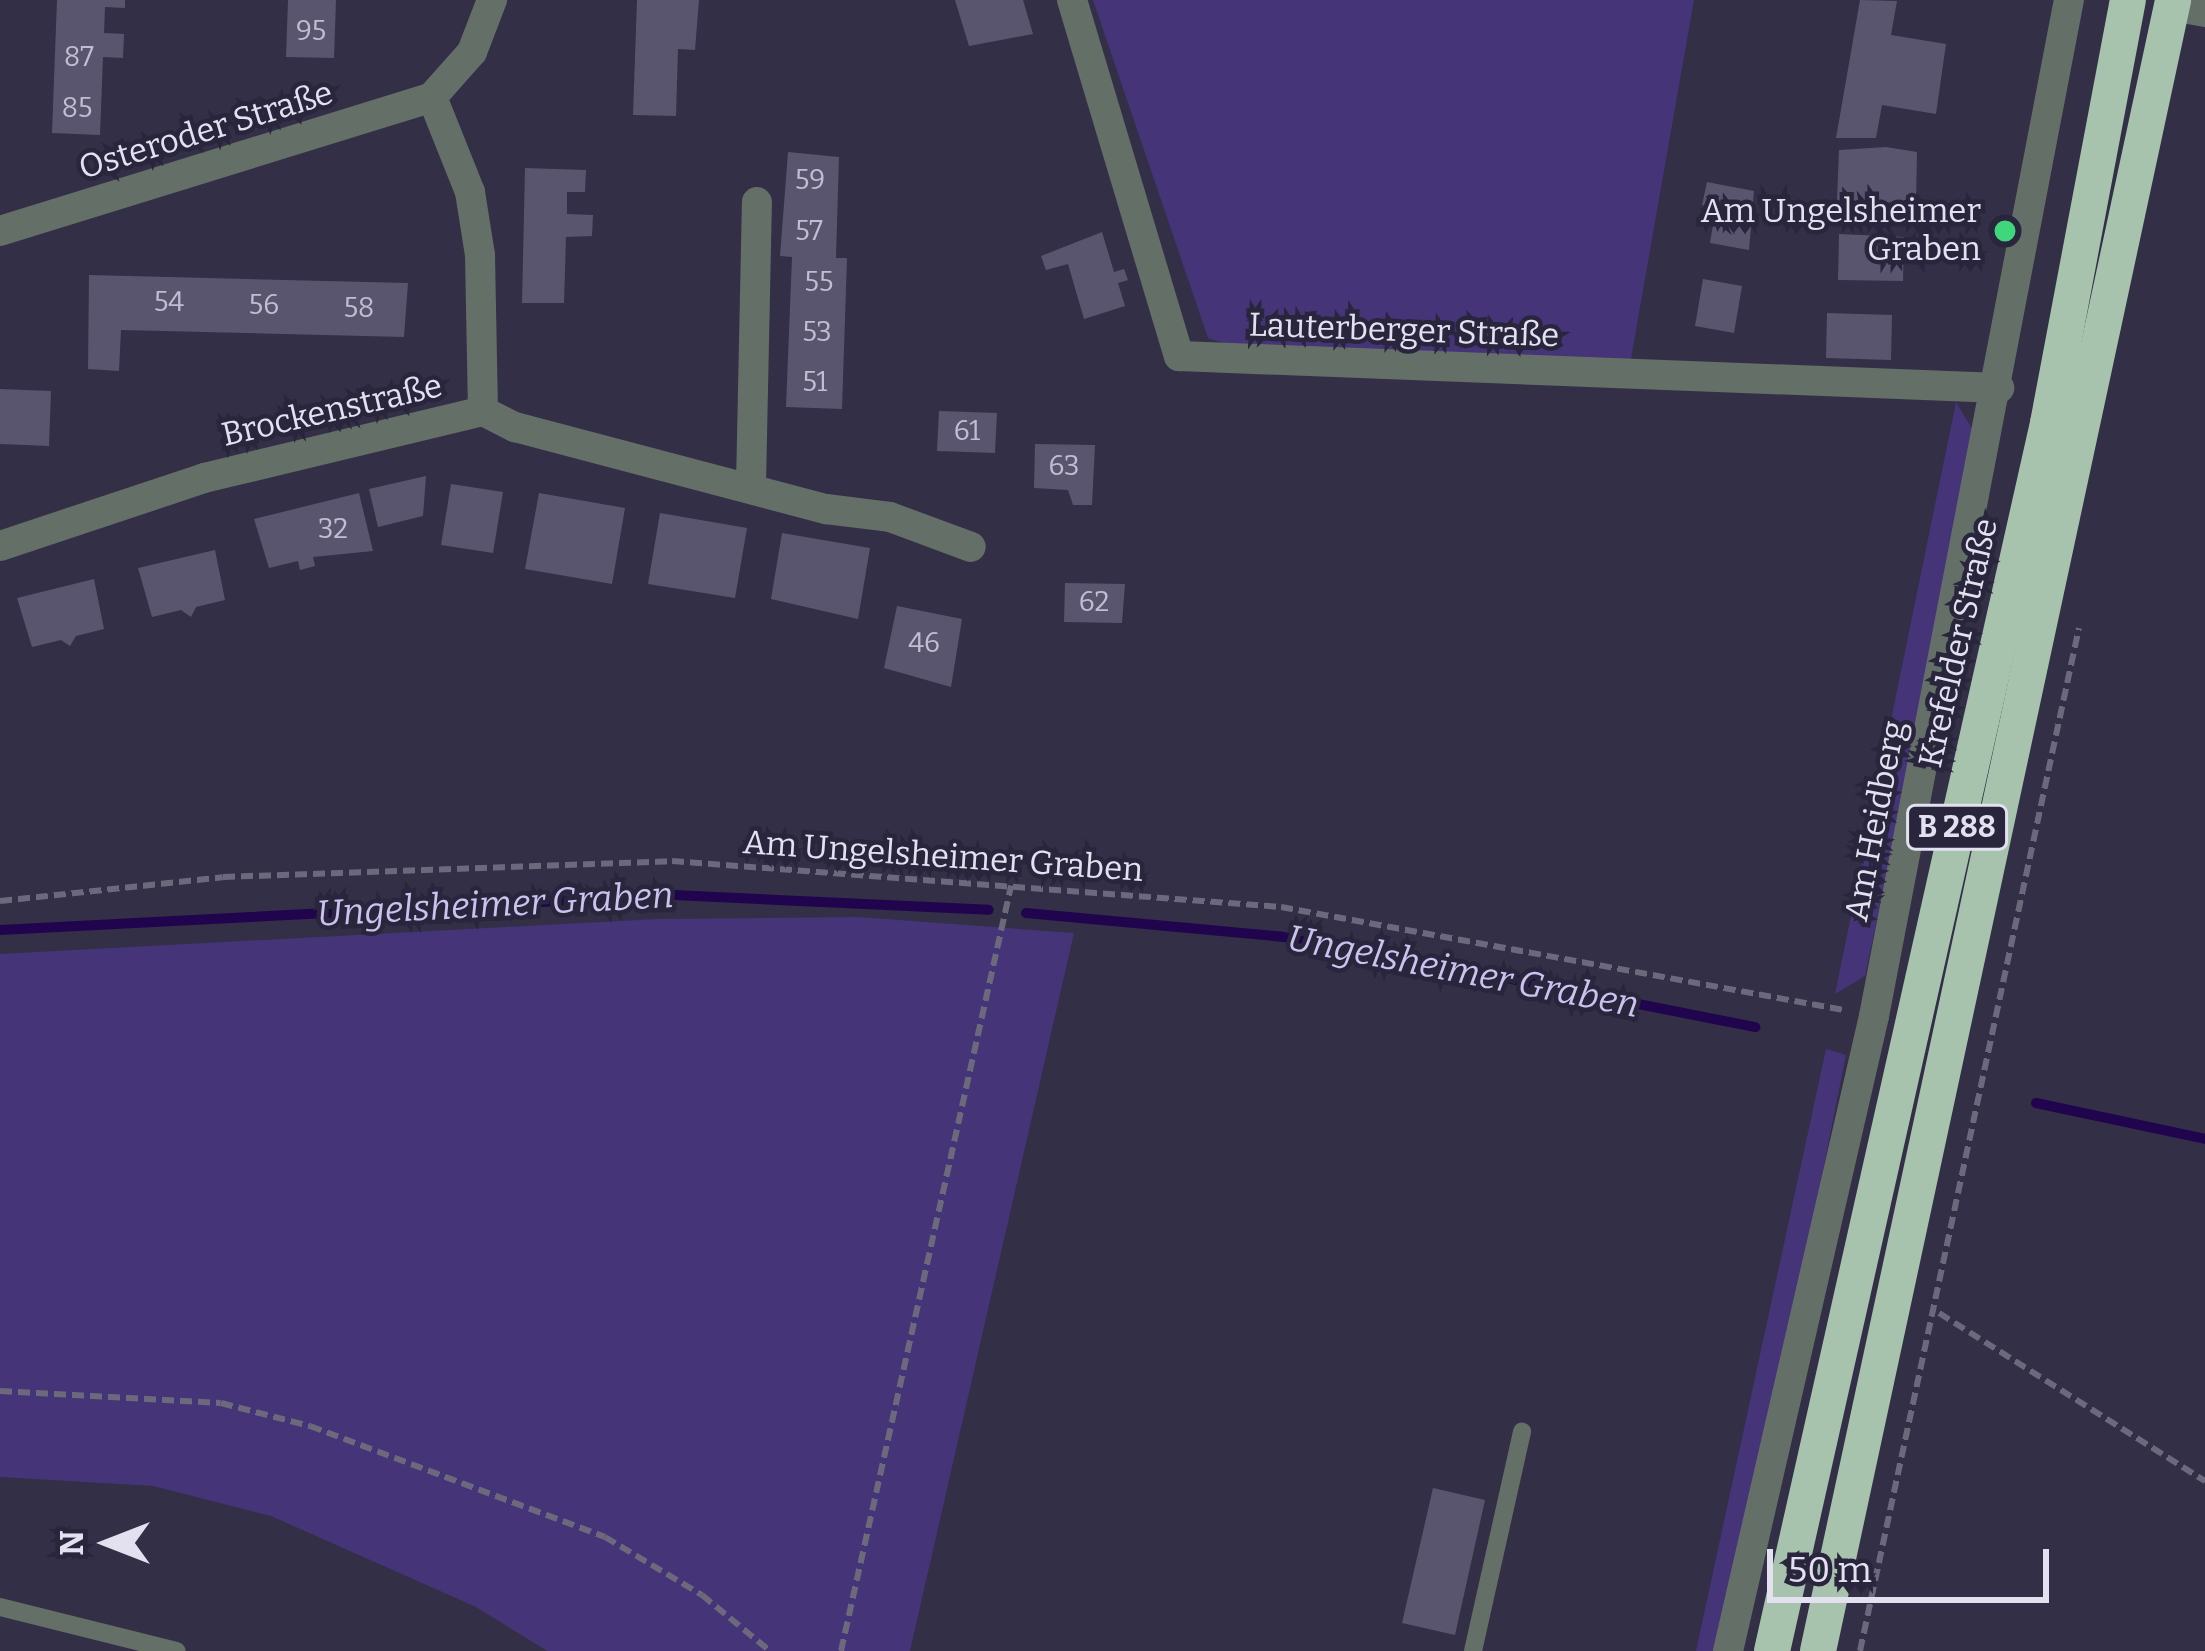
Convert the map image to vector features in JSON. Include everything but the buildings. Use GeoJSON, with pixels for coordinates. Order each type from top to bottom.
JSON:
{"type":"FeatureCollection","features":[{"type":"Feature","properties":{"kind":"highway","name":"Krefelder Straße"},"geometry":{"type":"LineString","coordinates":[[1772,1651],[2048,423],[2128,0]]}},
{"type":"Feature","properties":{"kind":"highway","name":"B 288"},"geometry":{"type":"LineString","coordinates":[[1819,1651],[2183,6]]}},
{"type":"Feature","properties":{"kind":"street"},"geometry":{"type":"LineString","coordinates":[[483,411],[473,213],[432,97],[472,52],[492,0]]}},
{"type":"Feature","properties":{"kind":"street","name":"Lauterberger Straße"},"geometry":{"type":"LineString","coordinates":[[1072,0],[1179,356],[1999,388]]}},
{"type":"Feature","properties":{"kind":"street","name":"Am Heidberg"},"geometry":{"type":"LineString","coordinates":[[1728,1651],[1874,1016],[1999,388],[2069,0]]}},
{"type":"Feature","properties":{"kind":"street","name":"Osteroder Straße"},"geometry":{"type":"LineString","coordinates":[[0,231],[432,97]]}},
{"type":"Feature","properties":{"kind":"street"},"geometry":{"type":"LineString","coordinates":[[751,484],[757,202]]}},
{"type":"Feature","properties":{"kind":"street","name":"Brockenstraße"},"geometry":{"type":"LineString","coordinates":[[0,545],[204,478],[483,411],[515,427],[751,484],[826,509],[890,517],[970,547]]}},
{"type":"Feature","properties":{"kind":"lane"},"geometry":{"type":"LineString","coordinates":[[1473,1651],[1522,1431]]}},
{"type":"Feature","properties":{"kind":"lane"},"geometry":{"type":"LineString","coordinates":[[0,1607],[177,1651]]}},
{"type":"Feature","properties":{"kind":"path"},"geometry":{"type":"LineString","coordinates":[[1860,1651],[1938,1312],[2081,621]]}},
{"type":"Feature","properties":{"kind":"path","name":"Am Ungelsheimer Graben"},"geometry":{"type":"LineString","coordinates":[[0,901],[223,877],[672,861],[1281,907],[1874,1016]]}},
{"type":"Feature","properties":{"kind":"path"},"geometry":{"type":"LineString","coordinates":[[841,1651],[1011,886]]}},
{"type":"Feature","properties":{"kind":"path"},"geometry":{"type":"LineString","coordinates":[[1938,1312],[2205,1481]]}},
{"type":"Feature","properties":{"kind":"path"},"geometry":{"type":"LineString","coordinates":[[0,1391],[221,1403],[310,1426],[605,1537],[702,1595],[770,1651]]}},
{"type":"Feature","properties":{"kind":"shaded area"},"geometry":{"type":"Polygon","coordinates":[[[1093,0],[1694,0],[1629,370],[1245,350],[1208,338],[1093,0]]]}},
{"type":"Feature","properties":{"kind":"shaded area"},"geometry":{"type":"Polygon","coordinates":[[[1956,402],[1973,430],[1909,766],[1865,976],[1835,994],[1956,402]]]}},
{"type":"Feature","properties":{"kind":"shaded area"},"geometry":{"type":"Polygon","coordinates":[[[858,917],[1074,933],[910,1651],[547,1651],[476,1607],[271,1516],[153,1486],[0,1477],[0,954],[657,919],[858,917]]]}},
{"type":"Feature","properties":{"kind":"shaded area"},"geometry":{"type":"Polygon","coordinates":[[[1826,1049],[1846,1055],[1777,1400],[1715,1651],[1696,1651],[1826,1049]]]}},
{"type":"Feature","properties":{"kind":"waterway","name":"Ungelsheimer Graben"},"geometry":{"type":"LineString","coordinates":[[0,930],[674,895],[989,910]]}},
{"type":"Feature","properties":{"kind":"waterway","name":"Ungelsheimer Graben"},"geometry":{"type":"LineString","coordinates":[[1026,913],[1315,940],[1756,1027]]}},
{"type":"Feature","properties":{"kind":"waterway","name":"Ungelsheimer Graben"},"geometry":{"type":"LineString","coordinates":[[2036,1103],[2205,1139]]}},
{"type":"Feature","properties":{"kind":"place","name":"Am Ungelsheimer Graben"},"geometry":{"type":"Point","coordinates":[2005,231]}}]}
